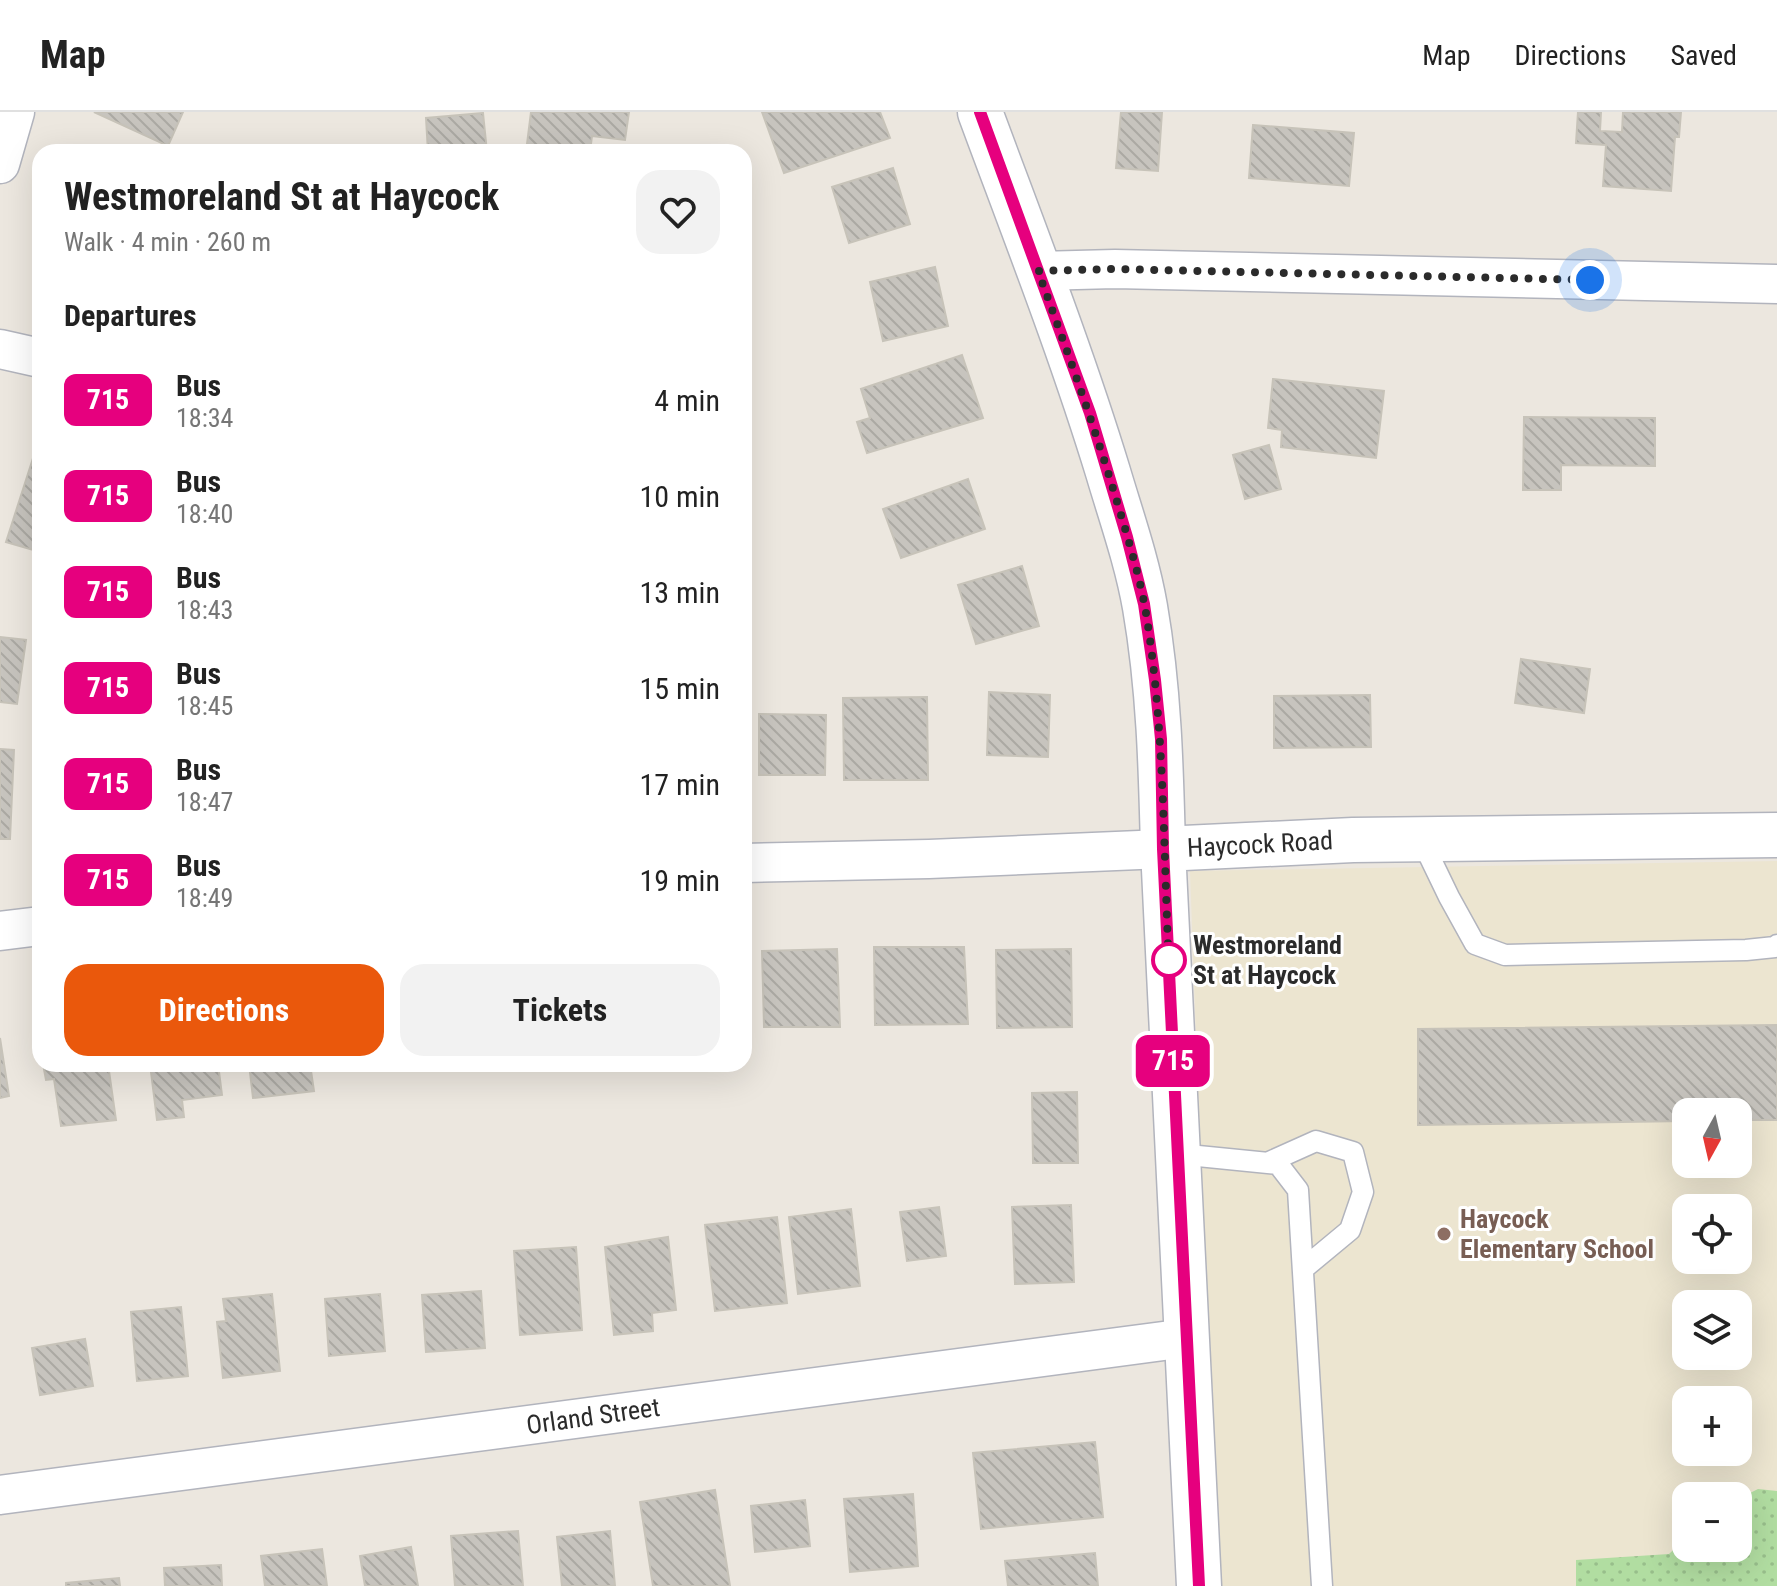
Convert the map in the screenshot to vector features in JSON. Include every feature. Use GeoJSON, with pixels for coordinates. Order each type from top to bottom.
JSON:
{"type":"FeatureCollection","features":[{"type":"Feature","properties":{"kind":"main road"},"geometry":{"type":"LineString","coordinates":[[980,112],[1090,413],[1144,604],[1161,739],[1163,849],[1199,1586]]}},
{"type":"Feature","properties":{"kind":"main road","name":"Haycock Road"},"geometry":{"type":"LineString","coordinates":[[1163,849],[1337,840],[1777,835]]}},
{"type":"Feature","properties":{"kind":"street"},"geometry":{"type":"LineString","coordinates":[[0,164],[15,112]]}},
{"type":"Feature","properties":{"kind":"street"},"geometry":{"type":"LineString","coordinates":[[1038,271],[1115,269],[1777,284]]}},
{"type":"Feature","properties":{"kind":"street"},"geometry":{"type":"LineString","coordinates":[[0,349],[32,356]]}},
{"type":"Feature","properties":{"kind":"street","name":"Haycock Road"},"geometry":{"type":"LineString","coordinates":[[752,863],[1163,849]]}},
{"type":"Feature","properties":{"kind":"street"},"geometry":{"type":"LineString","coordinates":[[0,931],[32,927]]}},
{"type":"Feature","properties":{"kind":"street","name":"Orland Street"},"geometry":{"type":"LineString","coordinates":[[0,1495],[1186,1338]]}},
{"type":"Feature","properties":{"kind":"lane"},"geometry":{"type":"LineString","coordinates":[[1421,839],[1475,944],[1505,955],[1746,950],[1777,945]]}},
{"type":"Feature","properties":{"kind":"lane"},"geometry":{"type":"LineString","coordinates":[[1267,1163],[1316,1141],[1353,1152],[1363,1192],[1350,1230],[1303,1269]]}},
{"type":"Feature","properties":{"kind":"lane"},"geometry":{"type":"LineString","coordinates":[[1178,1154],[1278,1164],[1298,1190],[1322,1586]]}},
{"type":"Feature","properties":{"kind":"shaded area","name":"Haycock Elementary School"},"geometry":{"type":"Polygon","coordinates":[[[1777,861],[1777,1586],[1219,1586],[1190,871],[1777,861]]]}},
{"type":"Feature","properties":{"kind":"green space"},"geometry":{"type":"Polygon","coordinates":[[[1758,1489],[1777,1491],[1777,1586],[1576,1586],[1576,1560],[1669,1554],[1672,1551],[1672,1562],[1752,1562],[1752,1492],[1758,1489]]]}},
{"type":"Feature","properties":{"kind":"building"},"geometry":{"type":"Polygon","coordinates":[[[94,112],[183,112],[169,144],[94,112]]]}},
{"type":"Feature","properties":{"kind":"building"},"geometry":{"type":"Polygon","coordinates":[[[531,112],[629,112],[625,140],[592,136],[591,144],[527,144],[531,112]]]}},
{"type":"Feature","properties":{"kind":"building"},"geometry":{"type":"Polygon","coordinates":[[[762,112],[880,112],[890,138],[784,173],[762,112]]]}},
{"type":"Feature","properties":{"kind":"building"},"geometry":{"type":"Polygon","coordinates":[[[1121,112],[1162,112],[1158,171],[1116,168],[1121,112]]]}},
{"type":"Feature","properties":{"kind":"building"},"geometry":{"type":"Polygon","coordinates":[[[1578,112],[1601,112],[1600,131],[1622,132],[1623,112],[1681,112],[1679,137],[1675,137],[1671,191],[1603,186],[1606,145],[1576,143],[1578,112]]]}},
{"type":"Feature","properties":{"kind":"building"},"geometry":{"type":"Polygon","coordinates":[[[483,113],[486,144],[428,144],[426,118],[483,113]]]}},
{"type":"Feature","properties":{"kind":"building"},"geometry":{"type":"Polygon","coordinates":[[[1253,125],[1354,133],[1349,186],[1249,178],[1253,125]]]}},
{"type":"Feature","properties":{"kind":"building"},"geometry":{"type":"Polygon","coordinates":[[[893,168],[910,224],[849,243],[832,187],[893,168]]]}},
{"type":"Feature","properties":{"kind":"building"},"geometry":{"type":"Polygon","coordinates":[[[935,267],[948,326],[883,341],[870,282],[935,267]]]}},
{"type":"Feature","properties":{"kind":"building"},"geometry":{"type":"Polygon","coordinates":[[[962,355],[983,418],[867,453],[857,422],[870,418],[861,389],[962,355]]]}},
{"type":"Feature","properties":{"kind":"building"},"geometry":{"type":"Polygon","coordinates":[[[1273,379],[1384,391],[1376,458],[1281,447],[1282,430],[1268,428],[1273,379]]]}},
{"type":"Feature","properties":{"kind":"building"},"geometry":{"type":"Polygon","coordinates":[[[1524,417],[1655,418],[1655,466],[1561,465],[1561,490],[1523,490],[1524,417]]]}},
{"type":"Feature","properties":{"kind":"building"},"geometry":{"type":"Polygon","coordinates":[[[1269,445],[1281,489],[1245,499],[1233,455],[1269,445]]]}},
{"type":"Feature","properties":{"kind":"building"},"geometry":{"type":"Polygon","coordinates":[[[32,461],[32,550],[6,542],[32,461]]]}},
{"type":"Feature","properties":{"kind":"building"},"geometry":{"type":"Polygon","coordinates":[[[968,479],[985,529],[901,558],[883,509],[968,479]]]}},
{"type":"Feature","properties":{"kind":"building"},"geometry":{"type":"Polygon","coordinates":[[[1022,566],[1039,626],[976,644],[958,585],[1022,566]]]}},
{"type":"Feature","properties":{"kind":"building"},"geometry":{"type":"Polygon","coordinates":[[[0,637],[26,640],[17,704],[0,702],[0,637]]]}},
{"type":"Feature","properties":{"kind":"building"},"geometry":{"type":"Polygon","coordinates":[[[1521,659],[1590,669],[1584,713],[1515,703],[1521,659]]]}},
{"type":"Feature","properties":{"kind":"building"},"geometry":{"type":"Polygon","coordinates":[[[989,692],[1050,695],[1048,757],[987,755],[989,692]]]}},
{"type":"Feature","properties":{"kind":"building"},"geometry":{"type":"Polygon","coordinates":[[[1370,695],[1371,747],[1274,748],[1274,696],[1370,695]]]}},
{"type":"Feature","properties":{"kind":"building"},"geometry":{"type":"Polygon","coordinates":[[[927,697],[928,780],[844,780],[843,698],[927,697]]]}},
{"type":"Feature","properties":{"kind":"building"},"geometry":{"type":"Polygon","coordinates":[[[759,714],[826,715],[825,775],[759,775],[759,714]]]}},
{"type":"Feature","properties":{"kind":"building"},"geometry":{"type":"Polygon","coordinates":[[[0,749],[14,750],[10,839],[0,839],[0,749]]]}},
{"type":"Feature","properties":{"kind":"building"},"geometry":{"type":"Polygon","coordinates":[[[874,947],[964,947],[968,1024],[875,1025],[874,947]]]}},
{"type":"Feature","properties":{"kind":"building"},"geometry":{"type":"Polygon","coordinates":[[[837,949],[840,1027],[764,1027],[762,951],[837,949]]]}},
{"type":"Feature","properties":{"kind":"building"},"geometry":{"type":"Polygon","coordinates":[[[1071,949],[1072,1027],[997,1028],[996,950],[1071,949]]]}},
{"type":"Feature","properties":{"kind":"building"},"geometry":{"type":"Polygon","coordinates":[[[1777,1025],[1777,1120],[1752,1120],[1752,1098],[1672,1098],[1672,1121],[1418,1125],[1418,1029],[1777,1025]]]}},
{"type":"Feature","properties":{"kind":"building"},"geometry":{"type":"Polygon","coordinates":[[[0,1038],[9,1096],[0,1098],[0,1038]]]}},
{"type":"Feature","properties":{"kind":"building"},"geometry":{"type":"Polygon","coordinates":[[[44,1072],[109,1072],[116,1120],[61,1126],[54,1079],[46,1080],[44,1072]]]}},
{"type":"Feature","properties":{"kind":"building"},"geometry":{"type":"Polygon","coordinates":[[[151,1072],[219,1072],[222,1095],[182,1100],[184,1117],[157,1120],[151,1072]]]}},
{"type":"Feature","properties":{"kind":"building"},"geometry":{"type":"Polygon","coordinates":[[[250,1072],[311,1072],[314,1091],[253,1098],[250,1072]]]}},
{"type":"Feature","properties":{"kind":"building"},"geometry":{"type":"Polygon","coordinates":[[[1077,1092],[1078,1163],[1033,1163],[1032,1093],[1077,1092]]]}},
{"type":"Feature","properties":{"kind":"building"},"geometry":{"type":"Polygon","coordinates":[[[1071,1205],[1074,1282],[1015,1284],[1012,1207],[1071,1205]]]}},
{"type":"Feature","properties":{"kind":"building"},"geometry":{"type":"Polygon","coordinates":[[[939,1207],[946,1256],[907,1261],[900,1212],[939,1207]]]}},
{"type":"Feature","properties":{"kind":"building"},"geometry":{"type":"Polygon","coordinates":[[[851,1209],[860,1286],[798,1294],[789,1217],[851,1209]]]}},
{"type":"Feature","properties":{"kind":"building"},"geometry":{"type":"Polygon","coordinates":[[[777,1217],[787,1303],[715,1311],[705,1225],[777,1217]]]}},
{"type":"Feature","properties":{"kind":"building"},"geometry":{"type":"Polygon","coordinates":[[[668,1237],[676,1310],[652,1313],[653,1331],[614,1335],[605,1247],[668,1237]]]}},
{"type":"Feature","properties":{"kind":"building"},"geometry":{"type":"Polygon","coordinates":[[[576,1247],[582,1330],[520,1335],[514,1251],[576,1247]]]}},
{"type":"Feature","properties":{"kind":"building"},"geometry":{"type":"Polygon","coordinates":[[[481,1291],[485,1348],[426,1352],[422,1295],[481,1291]]]}},
{"type":"Feature","properties":{"kind":"building"},"geometry":{"type":"Polygon","coordinates":[[[272,1294],[280,1371],[223,1378],[217,1322],[226,1321],[223,1299],[272,1294]]]}},
{"type":"Feature","properties":{"kind":"building"},"geometry":{"type":"Polygon","coordinates":[[[380,1294],[385,1351],[329,1356],[325,1299],[380,1294]]]}},
{"type":"Feature","properties":{"kind":"building"},"geometry":{"type":"Polygon","coordinates":[[[181,1307],[188,1376],[137,1381],[131,1312],[181,1307]]]}},
{"type":"Feature","properties":{"kind":"building"},"geometry":{"type":"Polygon","coordinates":[[[85,1339],[93,1386],[40,1395],[32,1348],[85,1339]]]}},
{"type":"Feature","properties":{"kind":"building"},"geometry":{"type":"Polygon","coordinates":[[[1095,1442],[1103,1517],[981,1529],[973,1453],[1095,1442]]]}},
{"type":"Feature","properties":{"kind":"building"},"geometry":{"type":"Polygon","coordinates":[[[715,1490],[730,1586],[653,1586],[640,1502],[715,1490]]]}},
{"type":"Feature","properties":{"kind":"building"},"geometry":{"type":"Polygon","coordinates":[[[913,1494],[918,1566],[850,1572],[844,1499],[913,1494]]]}},
{"type":"Feature","properties":{"kind":"building"},"geometry":{"type":"Polygon","coordinates":[[[805,1500],[810,1546],[755,1552],[751,1506],[805,1500]]]}},
{"type":"Feature","properties":{"kind":"building"},"geometry":{"type":"Polygon","coordinates":[[[518,1531],[523,1586],[455,1586],[451,1536],[518,1531]]]}},
{"type":"Feature","properties":{"kind":"building"},"geometry":{"type":"Polygon","coordinates":[[[610,1531],[615,1586],[562,1586],[557,1537],[610,1531]]]}},
{"type":"Feature","properties":{"kind":"building"},"geometry":{"type":"Polygon","coordinates":[[[411,1547],[418,1586],[365,1586],[360,1556],[411,1547]]]}},
{"type":"Feature","properties":{"kind":"building"},"geometry":{"type":"Polygon","coordinates":[[[322,1549],[327,1586],[265,1586],[261,1556],[322,1549]]]}},
{"type":"Feature","properties":{"kind":"building"},"geometry":{"type":"Polygon","coordinates":[[[1095,1553],[1098,1586],[1008,1586],[1005,1561],[1095,1553]]]}},
{"type":"Feature","properties":{"kind":"building"},"geometry":{"type":"Polygon","coordinates":[[[221,1565],[222,1586],[165,1586],[164,1568],[221,1565]]]}},
{"type":"Feature","properties":{"kind":"building"},"geometry":{"type":"Polygon","coordinates":[[[119,1578],[120,1586],[66,1586],[66,1583],[119,1578]]]}},
{"type":"Feature","properties":{"kind":"bus line","name":"715"},"geometry":{"type":"LineString","coordinates":[[980,112],[1090,413],[1127,537],[1148,629],[1161,739],[1163,849],[1199,1586]]}},
{"type":"Feature","properties":{"kind":"place","name":"Westmoreland St at Haycock"},"geometry":{"type":"Point","coordinates":[1169,960]}},
{"type":"Feature","properties":{"kind":"place","name":"Haycock Elementary School"},"geometry":{"type":"Point","coordinates":[1444,1234]}},
{"type":"Feature","properties":{"kind":"route"},"geometry":{"type":"LineString","coordinates":[[1169,960],[1169,966],[1161,739],[1144,604],[1090,413],[1038,271],[1115,269],[1590,280]]}}]}
